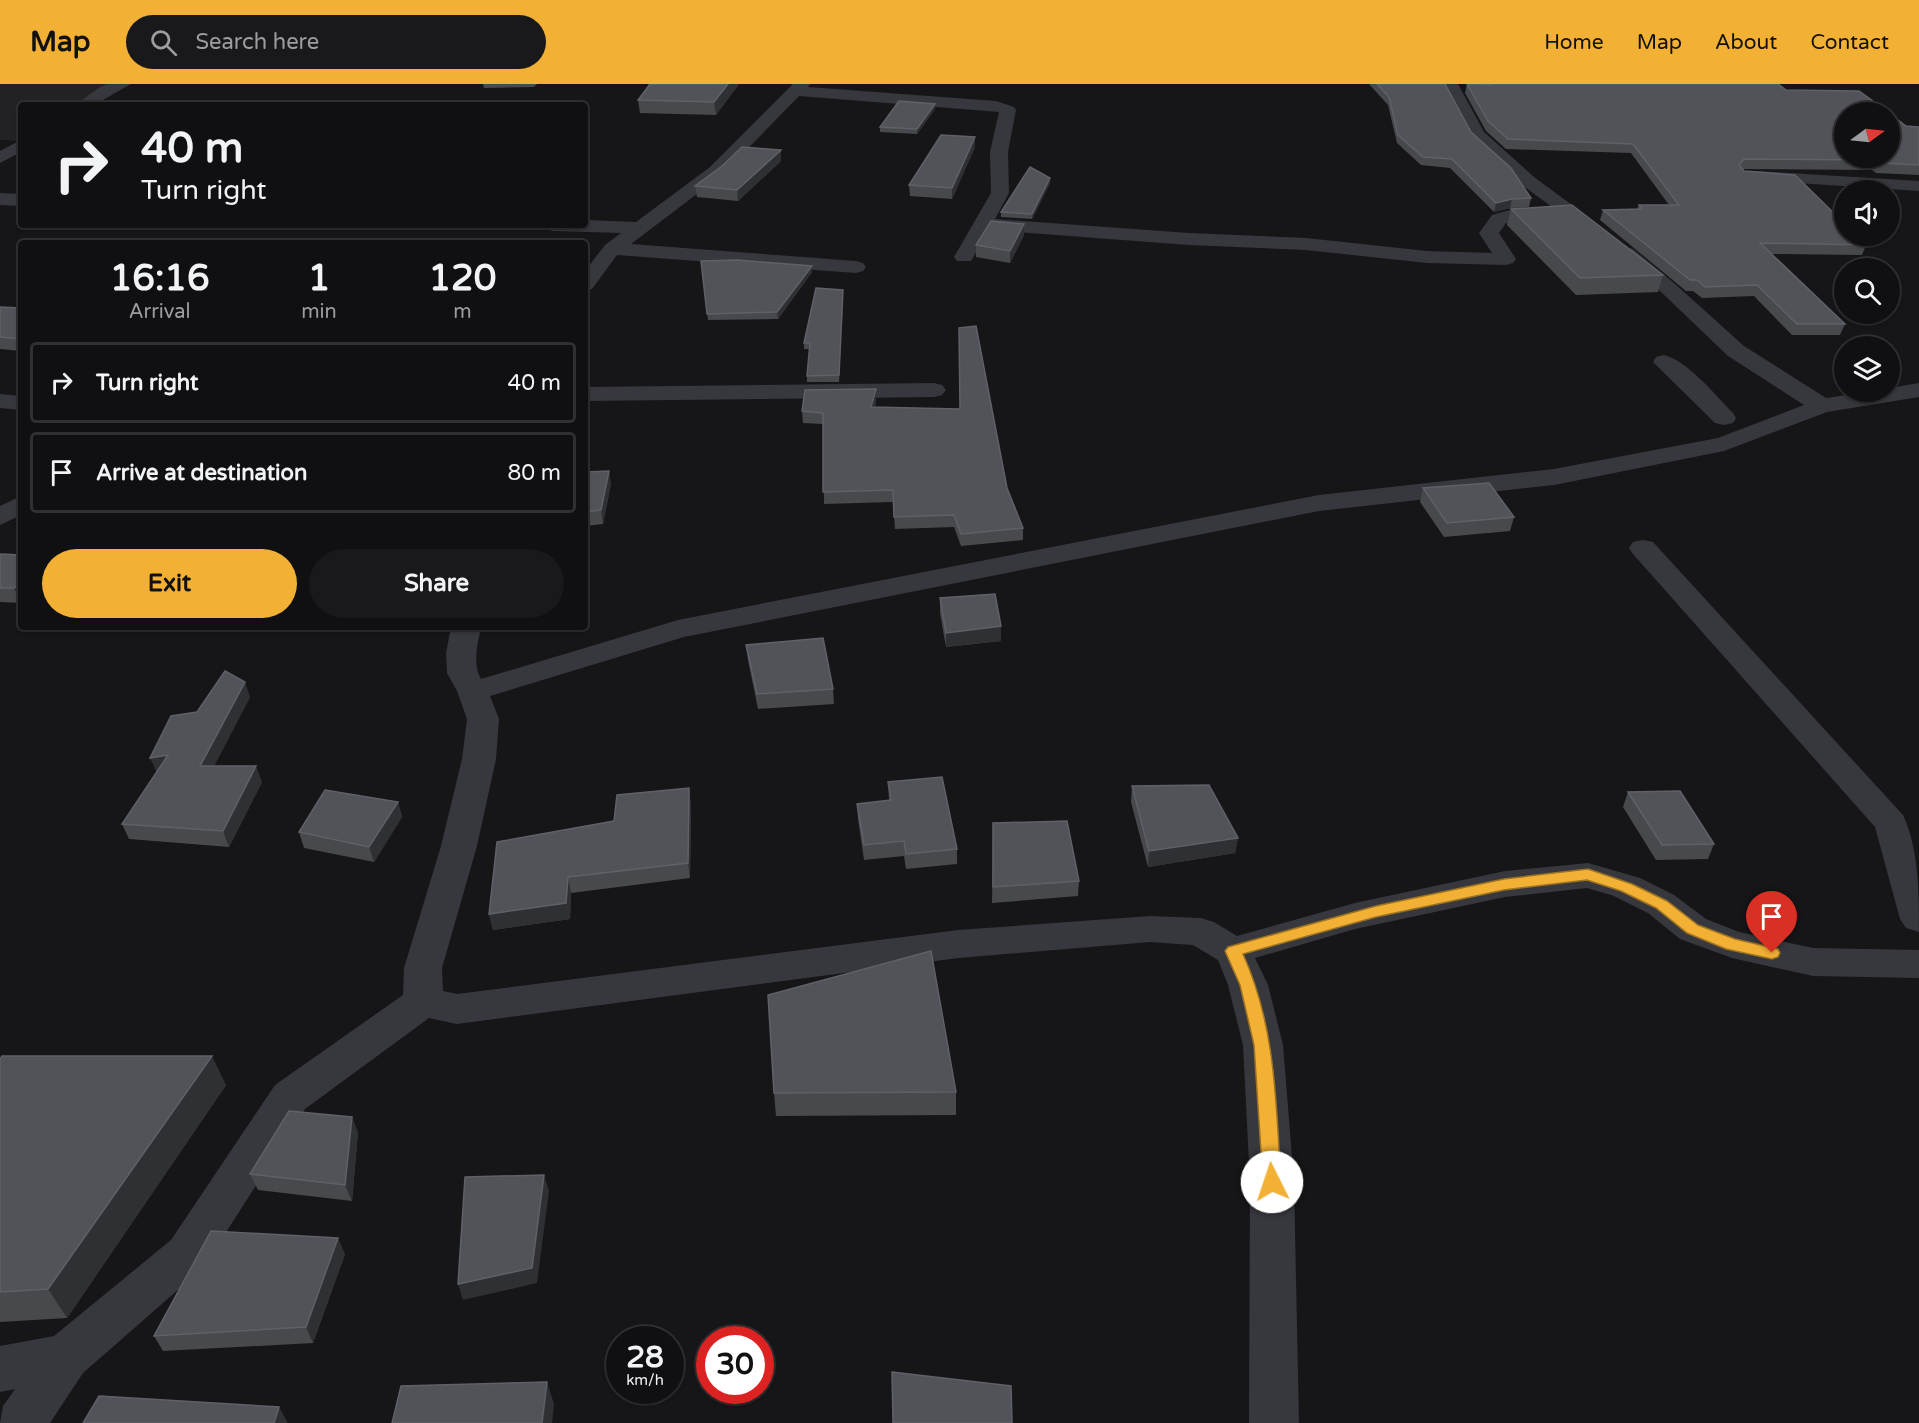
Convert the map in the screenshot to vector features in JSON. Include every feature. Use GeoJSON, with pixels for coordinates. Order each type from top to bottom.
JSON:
{"type":"FeatureCollection","features":[{"type":"Feature","properties":{"kind":"street"},"geometry":{"type":"LineString","coordinates":[[88,102],[106,90],[123,84]]}},
{"type":"Feature","properties":{"kind":"street"},"geometry":{"type":"LineString","coordinates":[[1450,84],[1477,135],[1528,182],[1596,230]]}},
{"type":"Feature","properties":{"kind":"street"},"geometry":{"type":"LineString","coordinates":[[588,281],[612,249],[716,171],[799,88],[996,106],[1008,110],[999,152],[1000,193],[964,257]]}},
{"type":"Feature","properties":{"kind":"street"},"geometry":{"type":"LineString","coordinates":[[0,140],[18,143]]}},
{"type":"Feature","properties":{"kind":"street"},"geometry":{"type":"LineString","coordinates":[[0,158],[18,145]]}},
{"type":"Feature","properties":{"kind":"street"},"geometry":{"type":"LineString","coordinates":[[1747,175],[1919,186]]}},
{"type":"Feature","properties":{"kind":"street"},"geometry":{"type":"LineString","coordinates":[[0,199],[18,200]]}},
{"type":"Feature","properties":{"kind":"street"},"geometry":{"type":"LineString","coordinates":[[983,224],[1189,239],[1306,244],[1427,257],[1506,259],[1489,233],[1499,219],[1510,216],[1572,213]]}},
{"type":"Feature","properties":{"kind":"street"},"geometry":{"type":"LineString","coordinates":[[588,226],[640,228]]}},
{"type":"Feature","properties":{"kind":"street"},"geometry":{"type":"LineString","coordinates":[[1614,244],[1667,287],[1736,351],[1822,406]]}},
{"type":"Feature","properties":{"kind":"street"},"geometry":{"type":"LineString","coordinates":[[612,249],[856,267]]}},
{"type":"Feature","properties":{"kind":"street"},"geometry":{"type":"LineString","coordinates":[[1665,362],[1724,418]]}},
{"type":"Feature","properties":{"kind":"street"},"geometry":{"type":"LineString","coordinates":[[588,394],[934,390]]}},
{"type":"Feature","properties":{"kind":"street"},"geometry":{"type":"LineString","coordinates":[[473,691],[678,629],[1319,503],[1554,477],[1724,444],[1822,406],[1919,390]]}},
{"type":"Feature","properties":{"kind":"street"},"geometry":{"type":"LineString","coordinates":[[0,401],[18,403]]}},
{"type":"Feature","properties":{"kind":"street"},"geometry":{"type":"LineString","coordinates":[[0,517],[18,506]]}},
{"type":"Feature","properties":{"kind":"street"},"geometry":{"type":"LineString","coordinates":[[1643,548],[1891,823],[1919,920]]}},
{"type":"Feature","properties":{"kind":"street"},"geometry":{"type":"LineString","coordinates":[[423,1002],[423,968],[459,846],[479,759],[483,719],[473,691],[462,673],[461,653],[465,630]]}},
{"type":"Feature","properties":{"kind":"street"},"geometry":{"type":"LineString","coordinates":[[1233,951],[1366,914],[1504,884],[1588,875],[1627,887],[1661,904],[1693,929],[1732,945],[1813,962],[1919,964]]}},
{"type":"Feature","properties":{"kind":"street"},"geometry":{"type":"LineString","coordinates":[[21,1423],[66,1357],[187,1254],[290,1097],[423,1002],[457,1009],[958,944],[1150,928],[1201,932],[1233,951],[1248,985],[1263,1045],[1272,1182],[1274,1423]]}},
{"type":"Feature","properties":{"kind":"street"},"geometry":{"type":"LineString","coordinates":[[0,1369],[66,1357]]}},
{"type":"Feature","properties":{"kind":"shaded area"},"geometry":{"type":"Polygon","coordinates":[[[0,84],[112,84],[85,102],[18,102],[18,141],[0,140],[0,84]]]}},
{"type":"Feature","properties":{"kind":"building"},"geometry":{"type":"Polygon","coordinates":[[[650,84],[728,84],[714,102],[638,100],[650,84]]]}},
{"type":"Feature","properties":{"kind":"building"},"geometry":{"type":"Polygon","coordinates":[[[1377,84],[1445,84],[1471,132],[1511,168],[1531,198],[1496,203],[1452,159],[1423,157],[1398,135],[1389,97],[1377,84]]]}},
{"type":"Feature","properties":{"kind":"building"},"geometry":{"type":"Polygon","coordinates":[[[1467,84],[1778,84],[1786,90],[1859,91],[1874,102],[1834,102],[1834,160],[1744,159],[1739,165],[1744,171],[1795,175],[1834,213],[1834,244],[1760,243],[1834,314],[1834,324],[1797,324],[1757,285],[1705,287],[1697,280],[1690,280],[1603,210],[1642,209],[1639,205],[1679,205],[1633,144],[1508,139],[1488,121],[1467,84]]]}},
{"type":"Feature","properties":{"kind":"building"},"geometry":{"type":"Polygon","coordinates":[[[899,101],[935,104],[917,129],[880,127],[899,101]]]}},
{"type":"Feature","properties":{"kind":"building"},"geometry":{"type":"Polygon","coordinates":[[[1900,122],[1906,126],[1919,127],[1919,165],[1900,164],[1900,122]]]}},
{"type":"Feature","properties":{"kind":"building"},"geometry":{"type":"Polygon","coordinates":[[[941,135],[975,137],[952,188],[909,185],[941,135]]]}},
{"type":"Feature","properties":{"kind":"building"},"geometry":{"type":"Polygon","coordinates":[[[742,147],[781,150],[737,190],[695,186],[722,166],[742,147]]]}},
{"type":"Feature","properties":{"kind":"building"},"geometry":{"type":"Polygon","coordinates":[[[1030,167],[1050,178],[1032,214],[1001,212],[1030,167]]]}},
{"type":"Feature","properties":{"kind":"building"},"geometry":{"type":"Polygon","coordinates":[[[1572,205],[1663,275],[1580,278],[1511,209],[1572,205]]]}},
{"type":"Feature","properties":{"kind":"building"},"geometry":{"type":"Polygon","coordinates":[[[991,221],[1024,224],[1010,251],[976,245],[991,221]]]}},
{"type":"Feature","properties":{"kind":"building"},"geometry":{"type":"Polygon","coordinates":[[[737,260],[812,266],[777,312],[707,314],[701,261],[737,260]]]}},
{"type":"Feature","properties":{"kind":"building"},"geometry":{"type":"Polygon","coordinates":[[[816,288],[843,290],[839,375],[807,376],[810,343],[804,343],[816,288]]]}},
{"type":"Feature","properties":{"kind":"building"},"geometry":{"type":"Polygon","coordinates":[[[0,307],[18,308],[18,339],[0,337],[0,307]]]}},
{"type":"Feature","properties":{"kind":"building"},"geometry":{"type":"Polygon","coordinates":[[[976,326],[1007,488],[1023,528],[961,534],[954,515],[894,517],[893,490],[823,492],[823,413],[802,411],[805,390],[876,389],[871,407],[960,409],[959,328],[976,326]]]}},
{"type":"Feature","properties":{"kind":"building"},"geometry":{"type":"Polygon","coordinates":[[[609,471],[601,510],[588,512],[588,472],[609,471]]]}},
{"type":"Feature","properties":{"kind":"building"},"geometry":{"type":"Polygon","coordinates":[[[1489,483],[1514,517],[1447,523],[1423,488],[1489,483]]]}},
{"type":"Feature","properties":{"kind":"building"},"geometry":{"type":"Polygon","coordinates":[[[0,554],[18,555],[18,585],[14,588],[0,588],[0,554]]]}},
{"type":"Feature","properties":{"kind":"building"},"geometry":{"type":"Polygon","coordinates":[[[995,594],[1001,626],[946,633],[940,598],[995,594]]]}},
{"type":"Feature","properties":{"kind":"building"},"geometry":{"type":"Polygon","coordinates":[[[823,638],[833,689],[757,694],[746,645],[823,638]]]}},
{"type":"Feature","properties":{"kind":"building"},"geometry":{"type":"Polygon","coordinates":[[[225,671],[245,682],[200,766],[256,766],[223,831],[122,824],[168,755],[150,758],[171,716],[197,712],[225,671]]]}},
{"type":"Feature","properties":{"kind":"building"},"geometry":{"type":"Polygon","coordinates":[[[942,777],[957,849],[906,854],[904,841],[864,845],[857,804],[891,800],[888,782],[942,777]]]}},
{"type":"Feature","properties":{"kind":"building"},"geometry":{"type":"Polygon","coordinates":[[[1209,785],[1238,838],[1149,851],[1132,786],[1209,785]]]}},
{"type":"Feature","properties":{"kind":"building"},"geometry":{"type":"Polygon","coordinates":[[[689,788],[688,863],[568,877],[566,903],[489,914],[497,842],[614,821],[617,795],[689,788]]]}},
{"type":"Feature","properties":{"kind":"building"},"geometry":{"type":"Polygon","coordinates":[[[325,790],[398,802],[369,847],[299,832],[325,790]]]}},
{"type":"Feature","properties":{"kind":"building"},"geometry":{"type":"Polygon","coordinates":[[[1680,791],[1714,844],[1662,845],[1628,792],[1680,791]]]}},
{"type":"Feature","properties":{"kind":"building"},"geometry":{"type":"Polygon","coordinates":[[[1067,821],[1079,881],[993,887],[993,823],[1067,821]]]}},
{"type":"Feature","properties":{"kind":"building"},"geometry":{"type":"Polygon","coordinates":[[[931,951],[956,1092],[774,1093],[768,995],[931,951]]]}},
{"type":"Feature","properties":{"kind":"building"},"geometry":{"type":"Polygon","coordinates":[[[2,1056],[212,1056],[48,1289],[0,1292],[0,1059],[2,1056]]]}},
{"type":"Feature","properties":{"kind":"building"},"geometry":{"type":"Polygon","coordinates":[[[289,1111],[352,1117],[345,1185],[250,1174],[289,1111]]]}},
{"type":"Feature","properties":{"kind":"building"},"geometry":{"type":"Polygon","coordinates":[[[544,1175],[532,1268],[458,1284],[465,1177],[544,1175]]]}},
{"type":"Feature","properties":{"kind":"building"},"geometry":{"type":"Polygon","coordinates":[[[211,1231],[338,1238],[306,1327],[154,1336],[211,1231]]]}},
{"type":"Feature","properties":{"kind":"building"},"geometry":{"type":"Polygon","coordinates":[[[892,1372],[1011,1386],[1012,1423],[893,1423],[892,1372]]]}},
{"type":"Feature","properties":{"kind":"building"},"geometry":{"type":"Polygon","coordinates":[[[547,1382],[542,1423],[392,1423],[401,1386],[547,1382]]]}},
{"type":"Feature","properties":{"kind":"building"},"geometry":{"type":"Polygon","coordinates":[[[99,1396],[279,1407],[274,1423],[83,1423],[99,1396]]]}},
{"type":"Feature","properties":{"kind":"route"},"geometry":{"type":"LineString","coordinates":[[1272,1182],[1263,1045],[1248,985],[1233,951],[1355,916],[1504,884],[1588,875],[1627,887],[1661,904],[1693,929],[1732,945],[1772,953]]}}]}
